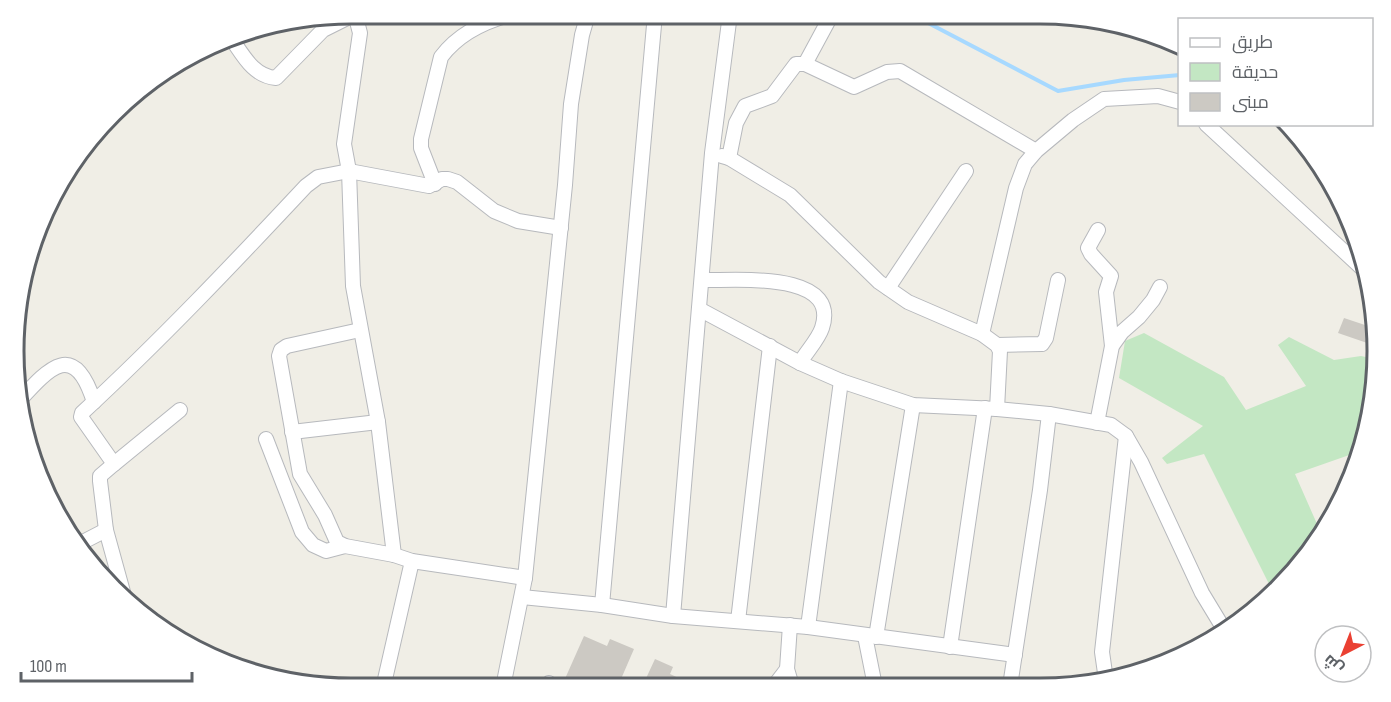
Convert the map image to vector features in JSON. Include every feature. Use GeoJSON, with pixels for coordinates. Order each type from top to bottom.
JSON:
{"type":"FeatureCollection","features":[{"type":"Feature","properties":{"kind":"street"},"geometry":{"type":"LineString","coordinates":[[358,24],[360,33],[344,144],[349,171],[353,286],[378,422],[394,555]]}},
{"type":"Feature","properties":{"kind":"street"},"geometry":{"type":"LineString","coordinates":[[435,184],[421,148],[421,139],[441,57],[465,34],[484,24]]}},
{"type":"Feature","properties":{"kind":"street"},"geometry":{"type":"LineString","coordinates":[[505,678],[525,578],[561,228],[571,104],[585,24]]}},
{"type":"Feature","properties":{"kind":"street"},"geometry":{"type":"LineString","coordinates":[[602,605],[654,24]]}},
{"type":"Feature","properties":{"kind":"street"},"geometry":{"type":"LineString","coordinates":[[673,616],[712,153],[729,24]]}},
{"type":"Feature","properties":{"kind":"street"},"geometry":{"type":"LineString","coordinates":[[805,64],[827,24]]}},
{"type":"Feature","properties":{"kind":"street"},"geometry":{"type":"LineString","coordinates":[[236,45],[252,67],[265,77],[276,78],[323,30],[333,25]]}},
{"type":"Feature","properties":{"kind":"street"},"geometry":{"type":"LineString","coordinates":[[729,158],[736,123],[745,106],[772,96],[796,64],[805,64],[854,87],[887,72],[900,71],[1036,151]]}},
{"type":"Feature","properties":{"kind":"street"},"geometry":{"type":"LineString","coordinates":[[982,334],[1016,188],[1025,164],[1036,151],[1073,120],[1104,99],[1158,96],[1178,102]]}},
{"type":"Feature","properties":{"kind":"street"},"geometry":{"type":"LineString","coordinates":[[1208,126],[1354,260]]}},
{"type":"Feature","properties":{"kind":"street"},"geometry":{"type":"LineString","coordinates":[[712,153],[729,158],[790,195],[879,282],[908,302],[982,334],[997,345],[1000,351],[950,646]]}},
{"type":"Feature","properties":{"kind":"street"},"geometry":{"type":"LineString","coordinates":[[114,464],[81,417],[81,413],[237,260],[306,186],[318,177],[349,171],[420,186],[429,186],[442,179],[448,179],[457,182],[494,211],[518,221],[561,228]]}},
{"type":"Feature","properties":{"kind":"street"},"geometry":{"type":"LineString","coordinates":[[888,288],[966,171]]}},
{"type":"Feature","properties":{"kind":"street"},"geometry":{"type":"LineString","coordinates":[[1097,423],[1112,346],[1106,292],[1111,276],[1088,248],[1098,230]]}},
{"type":"Feature","properties":{"kind":"street"},"geometry":{"type":"LineString","coordinates":[[702,280],[784,282],[817,295],[824,304],[822,328],[800,363]]}},
{"type":"Feature","properties":{"kind":"street"},"geometry":{"type":"LineString","coordinates":[[997,345],[1042,344],[1046,338],[1058,280]]}},
{"type":"Feature","properties":{"kind":"street"},"geometry":{"type":"LineString","coordinates":[[1112,346],[1122,332],[1153,300],[1160,287]]}},
{"type":"Feature","properties":{"kind":"street"},"geometry":{"type":"LineString","coordinates":[[699,309],[800,363],[841,381],[913,405],[991,408],[1049,414],[1111,425],[1126,436],[1161,503],[1202,593],[1221,624]]}},
{"type":"Feature","properties":{"kind":"street"},"geometry":{"type":"LineString","coordinates":[[360,330],[287,346],[281,350],[279,356],[300,474],[325,515],[337,542],[345,546],[394,555],[412,561],[525,578]]}},
{"type":"Feature","properties":{"kind":"street"},"geometry":{"type":"LineString","coordinates":[[738,621],[770,346]]}},
{"type":"Feature","properties":{"kind":"street"},"geometry":{"type":"LineString","coordinates":[[27,392],[51,368],[62,365],[75,368],[83,375],[94,402]]}},
{"type":"Feature","properties":{"kind":"street"},"geometry":{"type":"LineString","coordinates":[[808,627],[841,381]]}},
{"type":"Feature","properties":{"kind":"street"},"geometry":{"type":"LineString","coordinates":[[874,678],[871,636],[913,405]]}},
{"type":"Feature","properties":{"kind":"street"},"geometry":{"type":"LineString","coordinates":[[121,583],[106,530],[100,476],[180,410]]}},
{"type":"Feature","properties":{"kind":"street"},"geometry":{"type":"LineString","coordinates":[[1011,678],[1040,490],[1049,414]]}},
{"type":"Feature","properties":{"kind":"street"},"geometry":{"type":"LineString","coordinates":[[292,432],[378,422]]}},
{"type":"Feature","properties":{"kind":"street"},"geometry":{"type":"LineString","coordinates":[[1105,672],[1102,652],[1126,436]]}},
{"type":"Feature","properties":{"kind":"street"},"geometry":{"type":"LineString","coordinates":[[266,439],[302,532],[313,545],[326,551],[345,546]]}},
{"type":"Feature","properties":{"kind":"street"},"geometry":{"type":"LineString","coordinates":[[85,541],[106,530]]}},
{"type":"Feature","properties":{"kind":"street"},"geometry":{"type":"LineString","coordinates":[[385,678],[412,561]]}},
{"type":"Feature","properties":{"kind":"street"},"geometry":{"type":"LineString","coordinates":[[522,597],[602,605],[673,616],[808,627],[1015,655]]}},
{"type":"Feature","properties":{"kind":"street"},"geometry":{"type":"LineString","coordinates":[[790,625],[788,669],[790,678]]}},
{"type":"Feature","properties":{"kind":"street"},"geometry":{"type":"LineString","coordinates":[[781,678],[788,669]]}},
{"type":"Feature","properties":{"kind":"green space"},"geometry":{"type":"Polygon","coordinates":[[[1144,333],[1224,377],[1246,410],[1306,386],[1278,345],[1289,337],[1334,360],[1367,357],[1361,415],[1350,455],[1295,474],[1317,524],[1286,567],[1269,584],[1204,454],[1167,464],[1162,458],[1203,426],[1119,378],[1125,341],[1144,333]]]}},
{"type":"Feature","properties":{"kind":"building"},"geometry":{"type":"Polygon","coordinates":[[[1344,318],[1366,325],[1367,343],[1338,333],[1344,318]]]}},
{"type":"Feature","properties":{"kind":"building"},"geometry":{"type":"Polygon","coordinates":[[[584,636],[607,646],[610,639],[634,649],[621,678],[565,678],[584,636]]]}},
{"type":"Feature","properties":{"kind":"building"},"geometry":{"type":"Polygon","coordinates":[[[655,659],[673,667],[670,674],[679,678],[646,678],[655,659]]]}},
{"type":"Feature","properties":{"kind":"waterway"},"geometry":{"type":"LineString","coordinates":[[930,24],[1058,91],[1124,80],[1178,75]]}}]}
